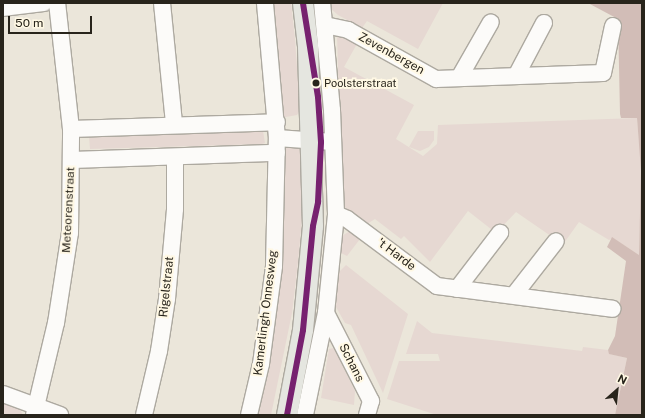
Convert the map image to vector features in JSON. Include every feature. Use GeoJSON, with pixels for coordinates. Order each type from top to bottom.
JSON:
{"type":"FeatureCollection","features":[{"type":"Feature","properties":{"kind":"main road"},"geometry":{"type":"LineString","coordinates":[[287,415],[303,330],[313,226],[318,202],[322,142],[318,97],[308,46],[303,3]]}},
{"type":"Feature","properties":{"kind":"street"},"geometry":{"type":"LineString","coordinates":[[3,8],[44,3]]}},
{"type":"Feature","properties":{"kind":"street","name":"Meteorenstraat"},"geometry":{"type":"LineString","coordinates":[[36,411],[56,323],[70,233],[72,160],[71,129],[57,3]]}},
{"type":"Feature","properties":{"kind":"street"},"geometry":{"type":"LineString","coordinates":[[162,3],[174,124]]}},
{"type":"Feature","properties":{"kind":"street","name":"Kamerlingh Onnesweg"},"geometry":{"type":"LineString","coordinates":[[249,415],[261,364],[274,266],[277,122],[265,3]]}},
{"type":"Feature","properties":{"kind":"street"},"geometry":{"type":"LineString","coordinates":[[305,415],[326,313],[336,214],[322,142],[325,25],[322,3]]}},
{"type":"Feature","properties":{"kind":"street"},"geometry":{"type":"LineString","coordinates":[[459,78],[491,22]]}},
{"type":"Feature","properties":{"kind":"street"},"geometry":{"type":"LineString","coordinates":[[516,76],[544,23]]}},
{"type":"Feature","properties":{"kind":"street","name":"Zevenbergen"},"geometry":{"type":"LineString","coordinates":[[325,25],[348,30],[436,79],[603,72],[613,26]]}},
{"type":"Feature","properties":{"kind":"street"},"geometry":{"type":"LineString","coordinates":[[71,129],[174,124],[277,122]]}},
{"type":"Feature","properties":{"kind":"street"},"geometry":{"type":"LineString","coordinates":[[72,160],[175,158],[277,146],[298,138],[322,142]]}},
{"type":"Feature","properties":{"kind":"street","name":"Rigelstraat"},"geometry":{"type":"LineString","coordinates":[[144,415],[159,351],[167,300],[175,209],[175,158]]}},
{"type":"Feature","properties":{"kind":"street","name":"'t Harde"},"geometry":{"type":"LineString","coordinates":[[336,214],[347,219],[437,286],[613,309]]}},
{"type":"Feature","properties":{"kind":"street"},"geometry":{"type":"LineString","coordinates":[[457,289],[500,233]]}},
{"type":"Feature","properties":{"kind":"street"},"geometry":{"type":"LineString","coordinates":[[514,295],[556,241]]}},
{"type":"Feature","properties":{"kind":"street","name":"Schans"},"geometry":{"type":"LineString","coordinates":[[326,313],[371,401],[367,415]]}},
{"type":"Feature","properties":{"kind":"street"},"geometry":{"type":"LineString","coordinates":[[3,394],[36,411],[60,415]]}},
{"type":"Feature","properties":{"kind":"shaded area"},"geometry":{"type":"Polygon","coordinates":[[[272,3],[291,3],[300,110],[297,115],[280,118],[272,3]]]}},
{"type":"Feature","properties":{"kind":"shaded area"},"geometry":{"type":"Polygon","coordinates":[[[329,3],[443,3],[418,49],[367,21],[362,28],[338,15],[330,8],[329,3]]]}},
{"type":"Feature","properties":{"kind":"shaded area"},"geometry":{"type":"Polygon","coordinates":[[[588,3],[642,3],[642,415],[615,415],[627,358],[609,354],[608,350],[615,336],[626,261],[607,247],[612,237],[639,255],[641,171],[637,118],[621,118],[620,114],[618,19],[588,3]]]}},
{"type":"Feature","properties":{"kind":"shaded area"},"geometry":{"type":"Polygon","coordinates":[[[642,3],[642,211],[641,193],[639,255],[613,238],[609,240],[579,222],[564,243],[561,243],[516,212],[496,233],[468,211],[430,262],[404,236],[401,239],[375,219],[367,224],[342,205],[337,34],[358,42],[344,67],[414,105],[396,139],[423,156],[437,144],[438,125],[637,118],[639,143],[642,3]]]}},
{"type":"Feature","properties":{"kind":"shaded area"},"geometry":{"type":"Polygon","coordinates":[[[263,131],[265,143],[262,144],[90,149],[89,136],[263,131]]]}},
{"type":"Feature","properties":{"kind":"shaded area"},"geometry":{"type":"Polygon","coordinates":[[[418,131],[434,131],[434,140],[429,147],[420,151],[409,147],[418,131]]]}},
{"type":"Feature","properties":{"kind":"shaded area"},"geometry":{"type":"Polygon","coordinates":[[[283,145],[301,145],[302,219],[298,262],[292,313],[271,415],[254,415],[283,145]]]}},
{"type":"Feature","properties":{"kind":"shaded area"},"geometry":{"type":"Polygon","coordinates":[[[350,231],[360,239],[347,256],[339,252],[340,237],[350,231]]]}},
{"type":"Feature","properties":{"kind":"shaded area"},"geometry":{"type":"Polygon","coordinates":[[[346,265],[408,314],[383,393],[351,325],[345,323],[336,307],[337,274],[346,265]]]}},
{"type":"Feature","properties":{"kind":"shaded area"},"geometry":{"type":"Polygon","coordinates":[[[417,321],[432,333],[582,351],[583,347],[608,350],[610,354],[627,358],[615,415],[437,415],[387,399],[399,361],[440,361],[438,354],[406,354],[417,321]]]}},
{"type":"Feature","properties":{"kind":"shaded area"},"geometry":{"type":"Polygon","coordinates":[[[334,348],[355,391],[354,405],[321,398],[329,349],[334,348]]]}},
{"type":"Feature","properties":{"kind":"shaded area"},"geometry":{"type":"Polygon","coordinates":[[[3,398],[19,408],[23,415],[3,415],[3,398]]]}},
{"type":"Feature","properties":{"kind":"transit line"},"geometry":{"type":"LineString","coordinates":[[287,415],[303,330],[313,226],[318,202],[321,142],[318,97],[303,3]]}},
{"type":"Feature","properties":{"kind":"place","name":"Poolsterstraat"},"geometry":{"type":"Point","coordinates":[316,83]}}]}
